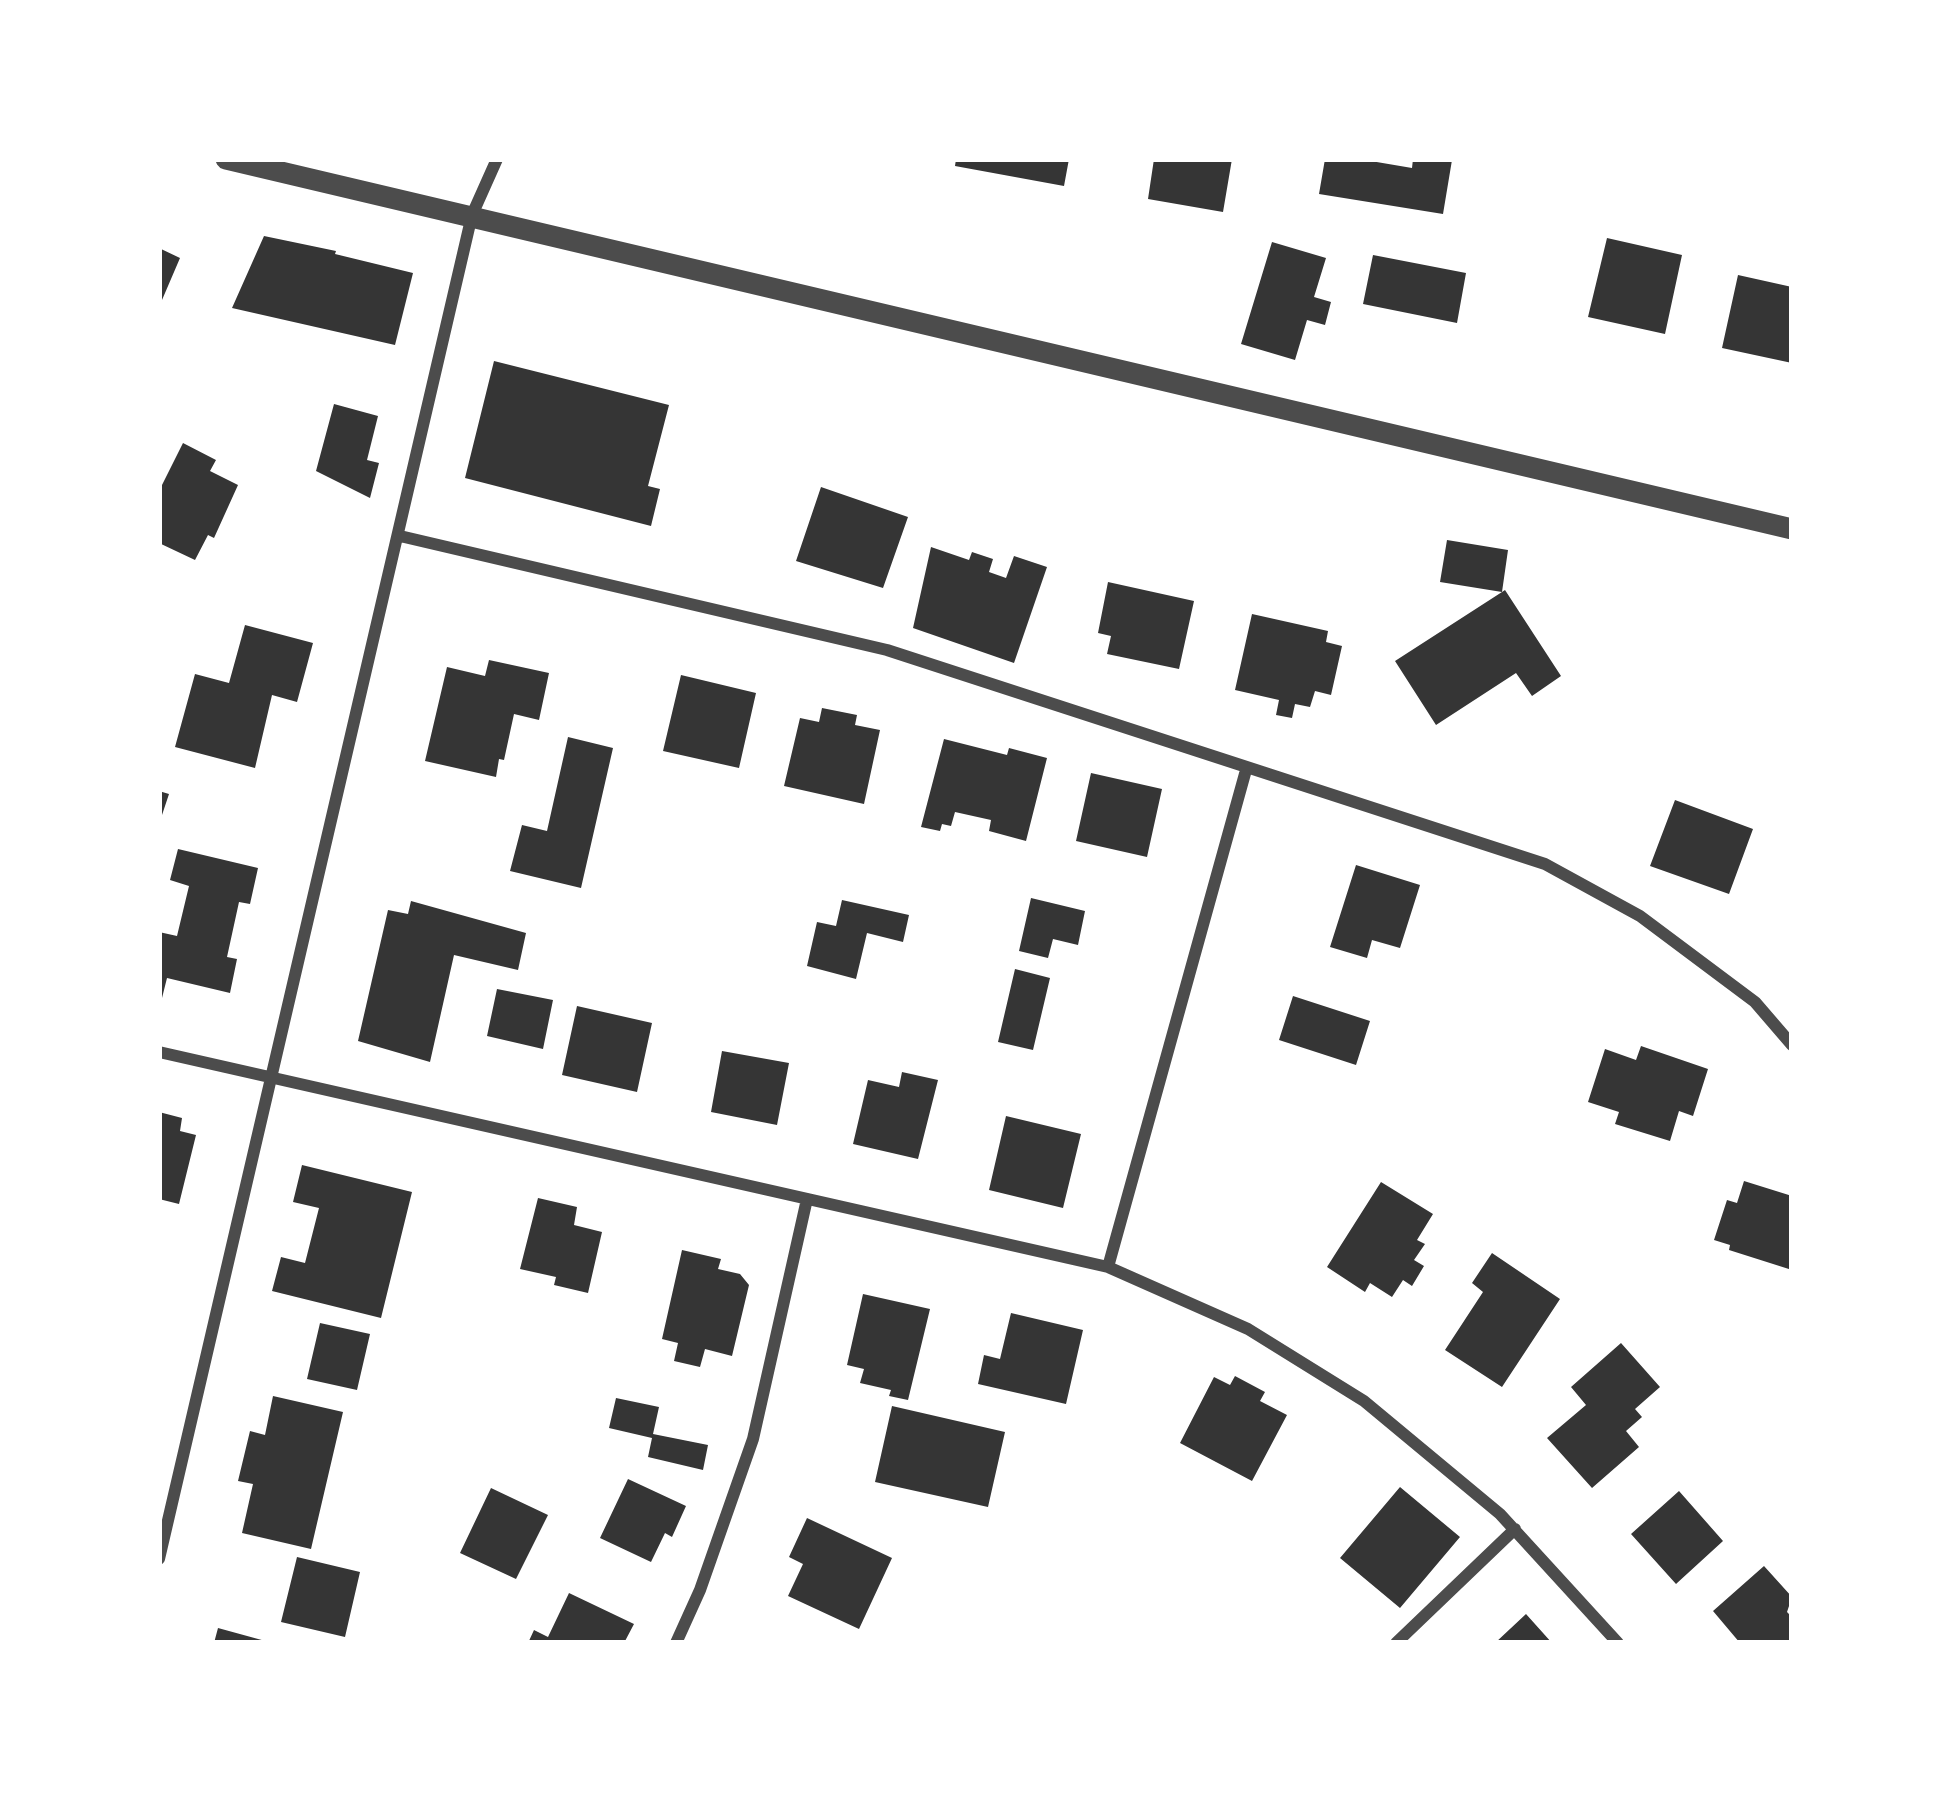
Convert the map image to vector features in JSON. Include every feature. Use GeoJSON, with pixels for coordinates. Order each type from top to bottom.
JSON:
{"type":"FeatureCollection","features":[{"type":"Feature","properties":{"kind":"street"},"geometry":{"type":"LineString","coordinates":[[226,159],[1792,529]]}},
{"type":"Feature","properties":{"kind":"street"},"geometry":{"type":"LineString","coordinates":[[159,1559],[472,215],[497,159]]}},
{"type":"Feature","properties":{"kind":"street"},"geometry":{"type":"LineString","coordinates":[[400,536],[886,650],[1546,864],[1640,916],[1754,1002],[1792,1045]]}},
{"type":"Feature","properties":{"kind":"street"},"geometry":{"type":"LineString","coordinates":[[1108,1267],[1246,770]]}},
{"type":"Feature","properties":{"kind":"street"},"geometry":{"type":"LineString","coordinates":[[159,1052],[1108,1267],[1247,1329],[1364,1401],[1515,1529],[1618,1643]]}},
{"type":"Feature","properties":{"kind":"street"},"geometry":{"type":"LineString","coordinates":[[676,1643],[700,1590],[752,1438],[807,1198]]}},
{"type":"Feature","properties":{"kind":"street"},"geometry":{"type":"LineString","coordinates":[[1396,1643],[1515,1529]]}},
{"type":"Feature","properties":{"kind":"building"},"geometry":{"type":"Polygon","coordinates":[[[956,159],[1069,159],[1064,186],[955,166],[956,159]]]}},
{"type":"Feature","properties":{"kind":"building"},"geometry":{"type":"Polygon","coordinates":[[[1154,159],[1232,159],[1223,212],[1148,199],[1154,159]]]}},
{"type":"Feature","properties":{"kind":"building"},"geometry":{"type":"Polygon","coordinates":[[[1325,159],[1412,168],[1413,159],[1452,160],[1443,214],[1319,194],[1325,159]]]}},
{"type":"Feature","properties":{"kind":"building"},"geometry":{"type":"Polygon","coordinates":[[[264,236],[413,273],[395,345],[232,308],[264,236]]]}},
{"type":"Feature","properties":{"kind":"building"},"geometry":{"type":"Polygon","coordinates":[[[1607,238],[1682,255],[1665,334],[1588,317],[1607,238]]]}},
{"type":"Feature","properties":{"kind":"building"},"geometry":{"type":"Polygon","coordinates":[[[1272,242],[1326,258],[1314,297],[1331,302],[1325,325],[1307,320],[1295,360],[1241,344],[1272,242]]]}},
{"type":"Feature","properties":{"kind":"building"},"geometry":{"type":"Polygon","coordinates":[[[159,248],[180,258],[159,307],[159,248]]]}},
{"type":"Feature","properties":{"kind":"building"},"geometry":{"type":"Polygon","coordinates":[[[1373,255],[1466,273],[1457,323],[1363,304],[1373,255]]]}},
{"type":"Feature","properties":{"kind":"building"},"geometry":{"type":"Polygon","coordinates":[[[1738,275],[1792,287],[1792,363],[1722,348],[1738,275]]]}},
{"type":"Feature","properties":{"kind":"building"},"geometry":{"type":"Polygon","coordinates":[[[494,361],[669,405],[648,486],[660,489],[651,526],[465,478],[494,361]]]}},
{"type":"Feature","properties":{"kind":"building"},"geometry":{"type":"Polygon","coordinates":[[[334,404],[378,416],[367,460],[379,463],[370,498],[316,471],[334,404]]]}},
{"type":"Feature","properties":{"kind":"building"},"geometry":{"type":"Polygon","coordinates":[[[183,443],[216,460],[210,471],[238,485],[214,538],[208,535],[195,560],[159,543],[160,489],[183,443]]]}},
{"type":"Feature","properties":{"kind":"building"},"geometry":{"type":"Polygon","coordinates":[[[821,487],[908,517],[883,588],[796,561],[821,487]]]}},
{"type":"Feature","properties":{"kind":"building"},"geometry":{"type":"Polygon","coordinates":[[[1447,540],[1508,550],[1502,592],[1440,582],[1447,540]]]}},
{"type":"Feature","properties":{"kind":"building"},"geometry":{"type":"Polygon","coordinates":[[[931,547],[969,560],[972,552],[993,559],[989,572],[1006,578],[1014,556],[1047,567],[1014,663],[913,628],[931,547]]]}},
{"type":"Feature","properties":{"kind":"building"},"geometry":{"type":"Polygon","coordinates":[[[1108,582],[1194,601],[1179,669],[1107,654],[1111,636],[1098,633],[1108,582]]]}},
{"type":"Feature","properties":{"kind":"building"},"geometry":{"type":"Polygon","coordinates":[[[1505,590],[1561,676],[1532,696],[1516,673],[1436,725],[1395,661],[1505,590]]]}},
{"type":"Feature","properties":{"kind":"building"},"geometry":{"type":"Polygon","coordinates":[[[1252,614],[1328,631],[1326,642],[1342,646],[1331,695],[1315,691],[1310,707],[1295,704],[1292,718],[1276,715],[1279,700],[1235,690],[1252,614]]]}},
{"type":"Feature","properties":{"kind":"building"},"geometry":{"type":"Polygon","coordinates":[[[245,625],[313,643],[297,702],[272,695],[255,768],[175,747],[195,674],[229,683],[245,625]]]}},
{"type":"Feature","properties":{"kind":"building"},"geometry":{"type":"Polygon","coordinates":[[[489,660],[549,673],[539,720],[514,714],[496,777],[425,761],[447,667],[485,676],[489,660]]]}},
{"type":"Feature","properties":{"kind":"building"},"geometry":{"type":"Polygon","coordinates":[[[681,675],[756,693],[739,768],[663,751],[681,675]]]}},
{"type":"Feature","properties":{"kind":"building"},"geometry":{"type":"Polygon","coordinates":[[[822,708],[857,715],[855,725],[880,730],[864,804],[784,786],[800,718],[819,722],[822,708]]]}},
{"type":"Feature","properties":{"kind":"building"},"geometry":{"type":"Polygon","coordinates":[[[568,737],[613,748],[581,888],[510,871],[522,825],[547,831],[568,737]]]}},
{"type":"Feature","properties":{"kind":"building"},"geometry":{"type":"Polygon","coordinates":[[[944,739],[1007,755],[1009,748],[1047,758],[1026,841],[989,831],[991,820],[955,812],[951,826],[942,824],[940,831],[921,827],[944,739]]]}},
{"type":"Feature","properties":{"kind":"building"},"geometry":{"type":"Polygon","coordinates":[[[1091,773],[1162,789],[1147,857],[1076,841],[1091,773]]]}},
{"type":"Feature","properties":{"kind":"building"},"geometry":{"type":"Polygon","coordinates":[[[159,791],[169,794],[160,821],[159,821],[159,791]]]}},
{"type":"Feature","properties":{"kind":"building"},"geometry":{"type":"Polygon","coordinates":[[[1675,800],[1753,829],[1729,894],[1650,866],[1675,800]]]}},
{"type":"Feature","properties":{"kind":"building"},"geometry":{"type":"Polygon","coordinates":[[[178,849],[258,868],[250,904],[239,902],[227,957],[237,959],[230,993],[167,978],[160,1006],[159,932],[177,936],[189,886],[170,880],[178,849]]]}},
{"type":"Feature","properties":{"kind":"building"},"geometry":{"type":"Polygon","coordinates":[[[1356,865],[1420,885],[1400,948],[1372,940],[1367,958],[1330,947],[1356,865]]]}},
{"type":"Feature","properties":{"kind":"building"},"geometry":{"type":"Polygon","coordinates":[[[1031,898],[1085,911],[1078,945],[1053,939],[1048,958],[1019,951],[1031,898]]]}},
{"type":"Feature","properties":{"kind":"building"},"geometry":{"type":"Polygon","coordinates":[[[842,900],[909,915],[903,942],[867,933],[856,979],[807,966],[817,922],[836,926],[842,900]]]}},
{"type":"Feature","properties":{"kind":"building"},"geometry":{"type":"Polygon","coordinates":[[[411,901],[526,933],[518,970],[454,955],[430,1062],[358,1041],[388,910],[408,914],[411,901]]]}},
{"type":"Feature","properties":{"kind":"building"},"geometry":{"type":"Polygon","coordinates":[[[1015,969],[1050,978],[1033,1050],[998,1042],[1015,969]]]}},
{"type":"Feature","properties":{"kind":"building"},"geometry":{"type":"Polygon","coordinates":[[[497,989],[553,1000],[543,1049],[487,1036],[497,989]]]}},
{"type":"Feature","properties":{"kind":"building"},"geometry":{"type":"Polygon","coordinates":[[[1293,996],[1370,1021],[1356,1065],[1279,1040],[1293,996]]]}},
{"type":"Feature","properties":{"kind":"building"},"geometry":{"type":"Polygon","coordinates":[[[577,1006],[652,1023],[637,1092],[562,1075],[577,1006]]]}},
{"type":"Feature","properties":{"kind":"building"},"geometry":{"type":"Polygon","coordinates":[[[1641,1046],[1708,1069],[1693,1116],[1679,1111],[1670,1141],[1615,1124],[1619,1112],[1588,1102],[1605,1049],[1636,1060],[1641,1046]]]}},
{"type":"Feature","properties":{"kind":"building"},"geometry":{"type":"Polygon","coordinates":[[[722,1051],[789,1063],[777,1125],[711,1112],[722,1051]]]}},
{"type":"Feature","properties":{"kind":"building"},"geometry":{"type":"Polygon","coordinates":[[[902,1072],[938,1080],[918,1159],[853,1144],[868,1080],[899,1087],[902,1072]]]}},
{"type":"Feature","properties":{"kind":"building"},"geometry":{"type":"Polygon","coordinates":[[[159,1112],[182,1118],[180,1131],[196,1135],[179,1204],[159,1199],[159,1112]]]}},
{"type":"Feature","properties":{"kind":"building"},"geometry":{"type":"Polygon","coordinates":[[[1006,1116],[1081,1134],[1063,1208],[989,1190],[1006,1116]]]}},
{"type":"Feature","properties":{"kind":"building"},"geometry":{"type":"Polygon","coordinates":[[[302,1165],[412,1192],[381,1318],[272,1291],[281,1257],[305,1263],[319,1208],[293,1202],[302,1165]]]}},
{"type":"Feature","properties":{"kind":"building"},"geometry":{"type":"Polygon","coordinates":[[[1744,1181],[1792,1196],[1792,1270],[1729,1250],[1730,1245],[1714,1240],[1727,1200],[1737,1203],[1744,1181]]]}},
{"type":"Feature","properties":{"kind":"building"},"geometry":{"type":"Polygon","coordinates":[[[1381,1182],[1433,1214],[1417,1240],[1425,1244],[1414,1260],[1424,1266],[1412,1286],[1403,1280],[1392,1297],[1370,1283],[1365,1292],[1327,1267],[1381,1182]]]}},
{"type":"Feature","properties":{"kind":"building"},"geometry":{"type":"Polygon","coordinates":[[[538,1198],[577,1207],[574,1225],[602,1232],[588,1293],[554,1285],[556,1277],[520,1269],[538,1198]]]}},
{"type":"Feature","properties":{"kind":"building"},"geometry":{"type":"Polygon","coordinates":[[[682,1250],[721,1259],[718,1269],[740,1274],[749,1285],[732,1356],[705,1349],[700,1367],[674,1361],[678,1343],[662,1339],[682,1250]]]}},
{"type":"Feature","properties":{"kind":"building"},"geometry":{"type":"Polygon","coordinates":[[[1492,1253],[1560,1299],[1502,1387],[1445,1350],[1483,1292],[1472,1283],[1492,1253]]]}},
{"type":"Feature","properties":{"kind":"building"},"geometry":{"type":"Polygon","coordinates":[[[863,1294],[930,1309],[908,1400],[889,1396],[891,1390],[860,1383],[864,1369],[847,1365],[863,1294]]]}},
{"type":"Feature","properties":{"kind":"building"},"geometry":{"type":"Polygon","coordinates":[[[1011,1313],[1083,1330],[1066,1404],[978,1384],[984,1355],[1000,1359],[1011,1313]]]}},
{"type":"Feature","properties":{"kind":"building"},"geometry":{"type":"Polygon","coordinates":[[[320,1323],[370,1334],[357,1390],[307,1379],[320,1323]]]}},
{"type":"Feature","properties":{"kind":"building"},"geometry":{"type":"Polygon","coordinates":[[[1621,1343],[1660,1387],[1635,1409],[1642,1417],[1626,1431],[1639,1447],[1592,1488],[1547,1438],[1586,1405],[1571,1387],[1621,1343]]]}},
{"type":"Feature","properties":{"kind":"building"},"geometry":{"type":"Polygon","coordinates":[[[1235,1376],[1265,1392],[1260,1401],[1287,1415],[1252,1481],[1180,1443],[1214,1377],[1230,1385],[1235,1376]]]}},
{"type":"Feature","properties":{"kind":"building"},"geometry":{"type":"Polygon","coordinates":[[[273,1396],[343,1412],[311,1549],[242,1533],[253,1484],[238,1481],[250,1431],[265,1435],[273,1396]]]}},
{"type":"Feature","properties":{"kind":"building"},"geometry":{"type":"Polygon","coordinates":[[[616,1398],[659,1407],[653,1434],[708,1445],[703,1470],[648,1457],[652,1438],[609,1428],[616,1398]]]}},
{"type":"Feature","properties":{"kind":"building"},"geometry":{"type":"Polygon","coordinates":[[[892,1406],[1005,1432],[988,1507],[875,1482],[892,1406]]]}},
{"type":"Feature","properties":{"kind":"building"},"geometry":{"type":"Polygon","coordinates":[[[628,1479],[686,1506],[672,1537],[665,1533],[651,1562],[600,1538],[628,1479]]]}},
{"type":"Feature","properties":{"kind":"building"},"geometry":{"type":"Polygon","coordinates":[[[1400,1487],[1460,1537],[1400,1608],[1340,1558],[1400,1487]]]}},
{"type":"Feature","properties":{"kind":"building"},"geometry":{"type":"Polygon","coordinates":[[[491,1488],[548,1515],[516,1579],[460,1553],[491,1488]]]}},
{"type":"Feature","properties":{"kind":"building"},"geometry":{"type":"Polygon","coordinates":[[[1679,1491],[1723,1541],[1676,1584],[1631,1534],[1679,1491]]]}},
{"type":"Feature","properties":{"kind":"building"},"geometry":{"type":"Polygon","coordinates":[[[807,1518],[892,1558],[859,1629],[788,1596],[803,1564],[789,1557],[807,1518]]]}},
{"type":"Feature","properties":{"kind":"building"},"geometry":{"type":"Polygon","coordinates":[[[297,1557],[360,1572],[345,1637],[281,1622],[297,1557]]]}},
{"type":"Feature","properties":{"kind":"building"},"geometry":{"type":"Polygon","coordinates":[[[1764,1566],[1792,1597],[1787,1612],[1792,1617],[1792,1643],[1740,1643],[1713,1611],[1764,1566]]]}},
{"type":"Feature","properties":{"kind":"building"},"geometry":{"type":"Polygon","coordinates":[[[569,1593],[634,1624],[624,1643],[528,1643],[534,1630],[548,1637],[569,1593]]]}},
{"type":"Feature","properties":{"kind":"building"},"geometry":{"type":"Polygon","coordinates":[[[1526,1614],[1552,1643],[1495,1643],[1526,1614]]]}},
{"type":"Feature","properties":{"kind":"building"},"geometry":{"type":"Polygon","coordinates":[[[218,1628],[269,1642],[269,1643],[214,1643],[218,1628]]]}}]}
